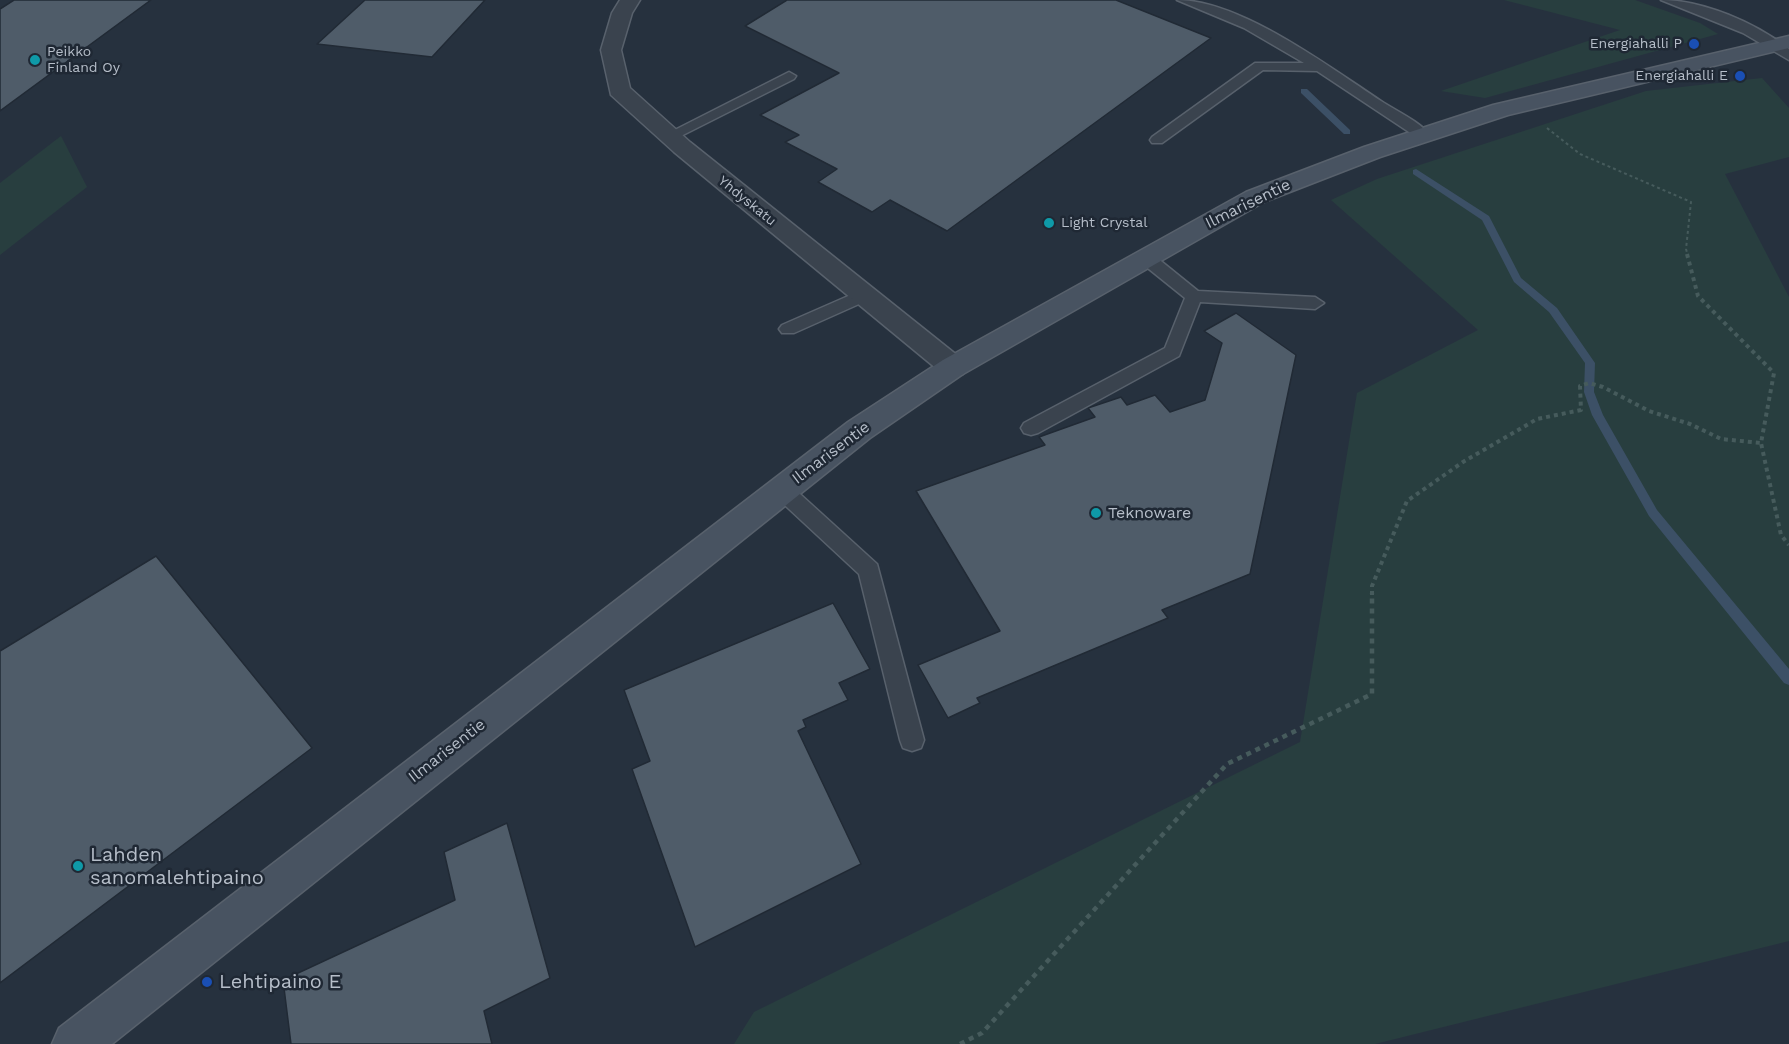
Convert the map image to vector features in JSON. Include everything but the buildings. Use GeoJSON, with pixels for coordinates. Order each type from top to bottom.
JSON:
{"type":"FeatureCollection","features":[{"type":"Feature","properties":{"kind":"street","name":"Yhdyskatu"},"geometry":{"type":"LineString","coordinates":[[630,0],[622,13],[611,50],[619,90],[670,136],[862,296],[953,367]]}},
{"type":"Feature","properties":{"kind":"street","name":"Ilmarisentie"},"geometry":{"type":"LineString","coordinates":[[75,1044],[859,430],[953,367],[1145,257],[1256,197],[1372,152],[1501,110],[1698,62],[1786,50]]}},
{"type":"Feature","properties":{"kind":"lane"},"geometry":{"type":"LineString","coordinates":[[1183,0],[1249,25],[1320,67],[1423,135]]}},
{"type":"Feature","properties":{"kind":"lane"},"geometry":{"type":"LineString","coordinates":[[1667,0],[1695,8],[1786,50]]}},
{"type":"Feature","properties":{"kind":"lane"},"geometry":{"type":"LineString","coordinates":[[1157,140],[1260,66],[1320,67]]}},
{"type":"Feature","properties":{"kind":"lane"},"geometry":{"type":"LineString","coordinates":[[670,136],[789,76]]}},
{"type":"Feature","properties":{"kind":"lane"},"geometry":{"type":"LineString","coordinates":[[1145,257],[1194,296],[1315,303]]}},
{"type":"Feature","properties":{"kind":"lane"},"geometry":{"type":"LineString","coordinates":[[788,329],[862,296]]}},
{"type":"Feature","properties":{"kind":"lane"},"geometry":{"type":"LineString","coordinates":[[1031,428],[1173,352],[1194,296]]}},
{"type":"Feature","properties":{"kind":"lane"},"geometry":{"type":"LineString","coordinates":[[782,490],[869,570],[912,740]]}},
{"type":"Feature","properties":{"kind":"path"},"geometry":{"type":"LineString","coordinates":[[1544,126],[1580,154],[1691,202],[1686,249],[1698,296],[1774,373],[1761,443],[1781,536],[1789,545]]}},
{"type":"Feature","properties":{"kind":"path"},"geometry":{"type":"LineString","coordinates":[[960,1044],[982,1033],[1227,764],[1372,694],[1372,586],[1407,501],[1463,462],[1537,419],[1581,410],[1580,386],[1589,383],[1603,387],[1649,411],[1690,424],[1721,439],[1761,443]]}},
{"type":"Feature","properties":{"kind":"green space"},"geometry":{"type":"Polygon","coordinates":[[[1504,0],[1635,0],[1700,23],[1718,34],[1485,98],[1441,91],[1620,30],[1504,0]]]}},
{"type":"Feature","properties":{"kind":"green space"},"geometry":{"type":"Polygon","coordinates":[[[1762,78],[1789,108],[1789,157],[1725,174],[1789,297],[1789,941],[1375,1044],[734,1044],[754,1012],[1300,742],[1357,393],[1478,330],[1331,200],[1377,179],[1646,91],[1762,78]]]}},
{"type":"Feature","properties":{"kind":"green space"},"geometry":{"type":"Polygon","coordinates":[[[61,136],[87,187],[0,255],[0,183],[61,136]]]}},
{"type":"Feature","properties":{"kind":"waterway"},"geometry":{"type":"LineString","coordinates":[[1304,91],[1347,132]]}},
{"type":"Feature","properties":{"kind":"waterway"},"geometry":{"type":"LineString","coordinates":[[1416,172],[1486,218],[1517,280],[1553,310],[1590,363],[1589,392],[1598,415],[1653,513],[1789,679]]}},
{"type":"Feature","properties":{"kind":"place","name":"Energiahalli P"},"geometry":{"type":"Point","coordinates":[1694,44]}},
{"type":"Feature","properties":{"kind":"place","name":"Peikko Finland Oy"},"geometry":{"type":"Point","coordinates":[35,60]}},
{"type":"Feature","properties":{"kind":"place","name":"Energiahalli E"},"geometry":{"type":"Point","coordinates":[1740,76]}},
{"type":"Feature","properties":{"kind":"place","name":"Light Crystal"},"geometry":{"type":"Point","coordinates":[1049,223]}},
{"type":"Feature","properties":{"kind":"place","name":"Teknoware"},"geometry":{"type":"Point","coordinates":[1096,513]}},
{"type":"Feature","properties":{"kind":"place","name":"Lahden sanomalehtipaino"},"geometry":{"type":"Point","coordinates":[78,866]}},
{"type":"Feature","properties":{"kind":"place","name":"Lehtipaino E"},"geometry":{"type":"Point","coordinates":[207,982]}}]}
